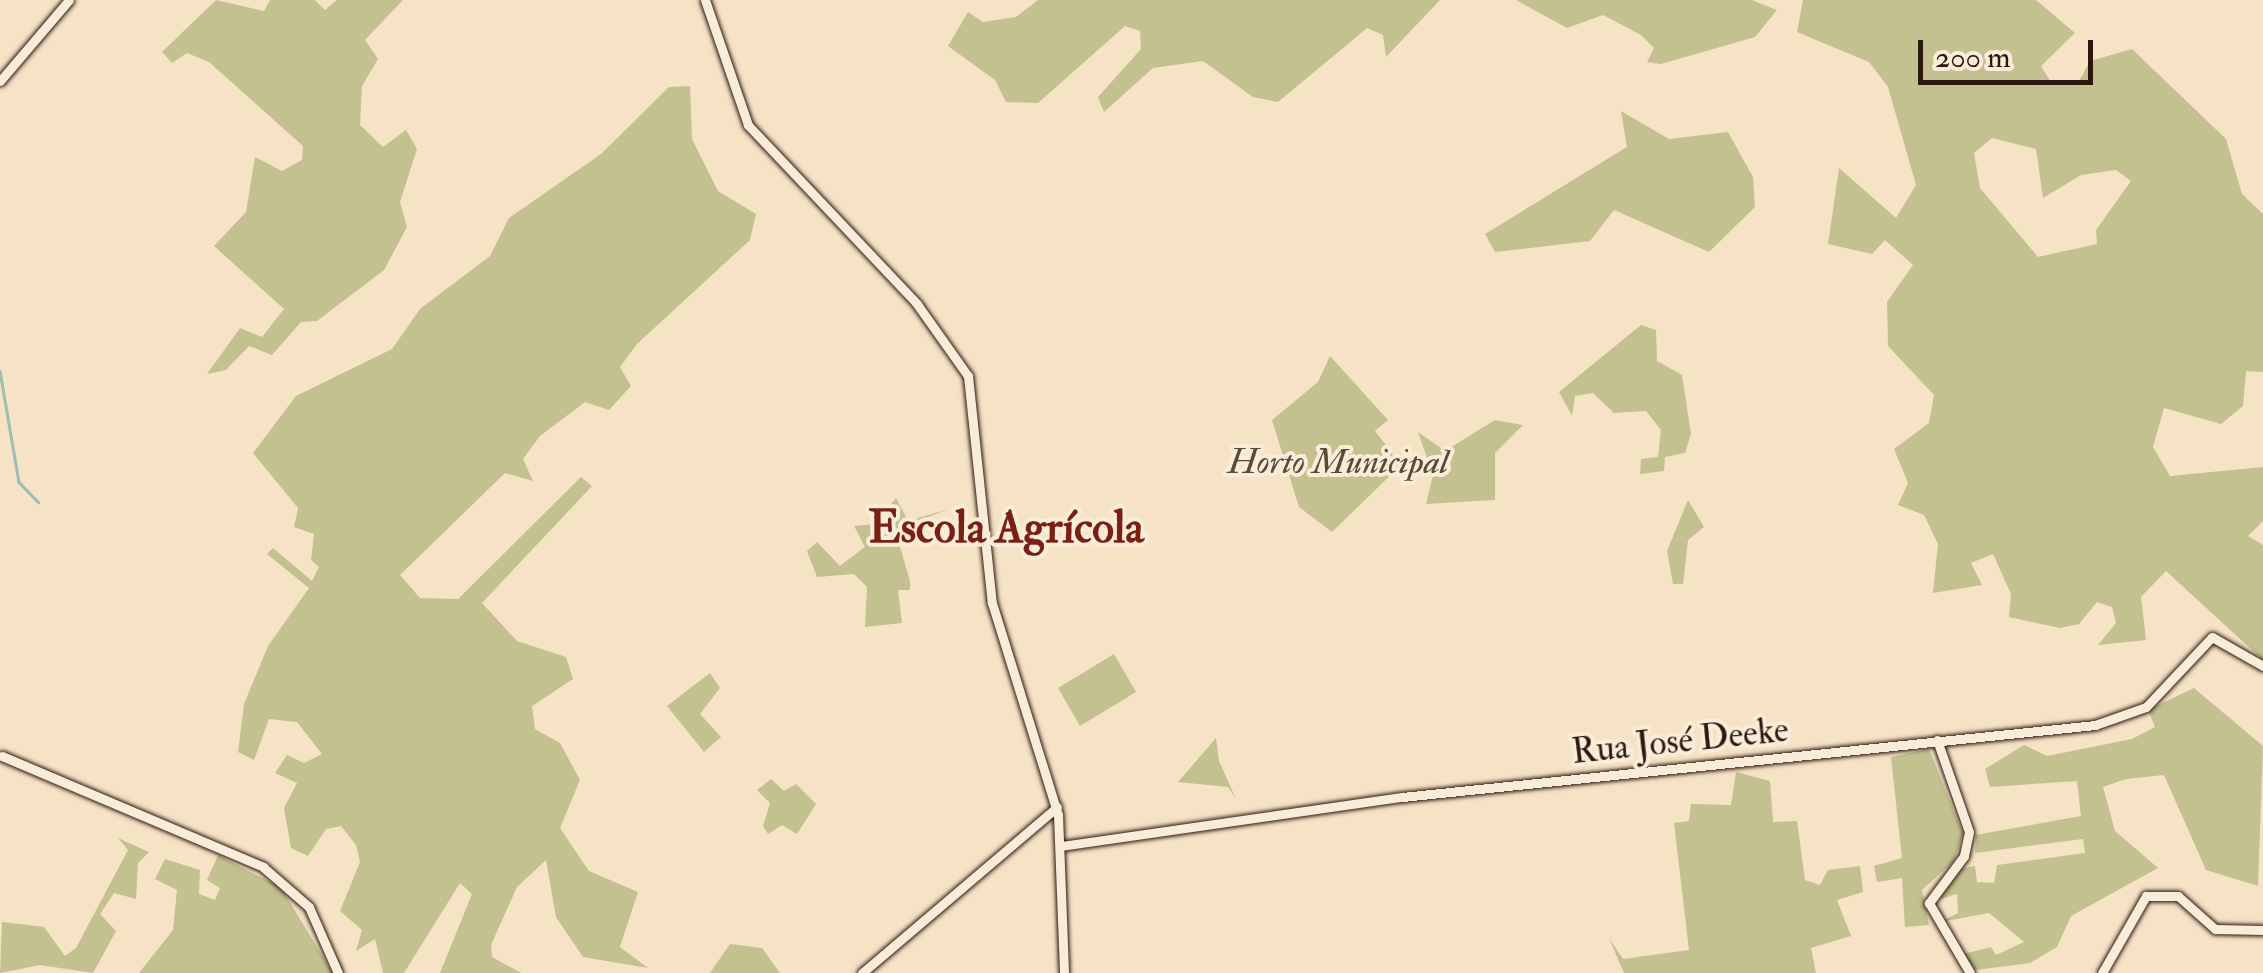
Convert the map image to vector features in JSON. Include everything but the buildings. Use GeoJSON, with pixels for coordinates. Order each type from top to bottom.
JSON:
{"type":"FeatureCollection","features":[{"type":"Feature","properties":{"kind":"street"},"geometry":{"type":"LineString","coordinates":[[0,81],[69,0]]}},
{"type":"Feature","properties":{"kind":"street"},"geometry":{"type":"LineString","coordinates":[[705,0],[748,124],[917,304],[968,376],[992,603],[1057,807],[1064,973]]}},
{"type":"Feature","properties":{"kind":"street","name":"Rua José Deeke"},"geometry":{"type":"LineString","coordinates":[[1061,846],[1402,796],[2122,718],[2155,698],[2208,638],[2263,666]]}},
{"type":"Feature","properties":{"kind":"street"},"geometry":{"type":"LineString","coordinates":[[1937,740],[1969,832],[1964,856],[1929,903],[1970,973]]}},
{"type":"Feature","properties":{"kind":"street"},"geometry":{"type":"LineString","coordinates":[[1,756],[263,867],[309,907],[338,973]]}},
{"type":"Feature","properties":{"kind":"street"},"geometry":{"type":"LineString","coordinates":[[862,973],[1057,807]]}},
{"type":"Feature","properties":{"kind":"street"},"geometry":{"type":"LineString","coordinates":[[2102,973],[2146,896],[2178,896],[2215,929],[2263,930]]}},
{"type":"Feature","properties":{"kind":"green space"},"geometry":{"type":"Polygon","coordinates":[[[216,0],[264,11],[270,0],[315,0],[325,10],[337,0],[403,0],[365,40],[378,59],[362,86],[360,125],[383,147],[406,130],[417,149],[400,202],[407,227],[384,270],[317,321],[301,322],[272,355],[249,346],[226,370],[207,374],[240,328],[262,337],[284,309],[214,246],[246,212],[255,157],[282,171],[302,160],[303,146],[209,62],[187,53],[172,63],[162,52],[216,0]]]}},
{"type":"Feature","properties":{"kind":"green space"},"geometry":{"type":"Polygon","coordinates":[[[1038,0],[1440,0],[1386,57],[1383,35],[1367,28],[1278,102],[1253,97],[1203,61],[1153,68],[1104,112],[1098,97],[1141,49],[1140,31],[1125,26],[1038,103],[1006,102],[995,80],[948,46],[968,12],[983,22],[1016,17],[1038,0]]]}},
{"type":"Feature","properties":{"kind":"green space"},"geometry":{"type":"Polygon","coordinates":[[[1516,0],[1752,0],[1777,10],[1755,37],[1661,64],[1647,62],[1654,48],[1641,35],[1603,15],[1567,28],[1516,0]]]}},
{"type":"Feature","properties":{"kind":"green space"},"geometry":{"type":"Polygon","coordinates":[[[1803,0],[2036,0],[2075,33],[2041,66],[2052,84],[2078,83],[2090,61],[2132,49],[2226,139],[2242,194],[2263,214],[2263,372],[2246,371],[2243,406],[2221,424],[2164,408],[2153,447],[2170,476],[2263,467],[2263,521],[2248,536],[2263,545],[2263,660],[2166,571],[2141,597],[2146,640],[2098,645],[2116,623],[2112,607],[2097,602],[2079,624],[2060,628],[2009,617],[2011,594],[1993,554],[1971,563],[1982,585],[1933,593],[1938,544],[1924,515],[1898,505],[1908,483],[1894,449],[1929,423],[1934,395],[1888,346],[1887,302],[1913,265],[1885,240],[1872,254],[1828,244],[1839,168],[1896,218],[1916,185],[1888,87],[1869,62],[1797,32],[1803,0]],[[1992,138],[1974,153],[1980,188],[2038,257],[2097,244],[2096,230],[2131,181],[2116,170],[2081,175],[2043,198],[2036,149],[1992,138]]]}},
{"type":"Feature","properties":{"kind":"green space"},"geometry":{"type":"Polygon","coordinates":[[[690,86],[692,139],[718,191],[756,214],[750,240],[637,344],[620,367],[631,386],[609,410],[585,402],[540,436],[523,459],[533,481],[505,473],[400,575],[420,598],[458,599],[581,477],[592,486],[482,603],[517,641],[566,657],[573,679],[532,706],[535,729],[560,743],[580,780],[560,828],[589,871],[638,892],[620,947],[648,968],[583,957],[556,917],[546,860],[517,887],[491,945],[492,957],[521,973],[440,973],[472,894],[460,883],[404,973],[383,973],[375,939],[356,951],[362,930],[340,911],[360,862],[356,845],[341,826],[326,829],[308,856],[291,848],[284,808],[297,783],[275,773],[287,755],[304,763],[322,754],[297,722],[269,719],[254,760],[238,752],[244,704],[268,646],[309,588],[267,554],[273,548],[312,581],[319,567],[311,560],[314,534],[294,527],[298,508],[253,453],[296,396],[392,349],[420,309],[490,256],[509,218],[601,154],[669,87],[690,86]]]}},
{"type":"Feature","properties":{"kind":"green space"},"geometry":{"type":"Polygon","coordinates":[[[1621,111],[1669,139],[1728,132],[1753,177],[1755,207],[1709,252],[1614,210],[1590,241],[1495,252],[1485,234],[1627,147],[1621,111]]]}},
{"type":"Feature","properties":{"kind":"green space"},"geometry":{"type":"Polygon","coordinates":[[[1641,325],[1656,330],[1657,361],[1682,375],[1691,434],[1685,453],[1665,457],[1664,471],[1640,474],[1641,459],[1658,457],[1661,430],[1646,411],[1614,413],[1593,393],[1575,396],[1572,416],[1559,392],[1641,325]]]}},
{"type":"Feature","properties":{"kind":"green space","name":"Horto Municipal"},"geometry":{"type":"Polygon","coordinates":[[[1330,356],[1388,420],[1375,431],[1401,465],[1332,532],[1299,507],[1272,420],[1318,382],[1330,356]]]}},
{"type":"Feature","properties":{"kind":"green space"},"geometry":{"type":"Polygon","coordinates":[[[1495,420],[1523,425],[1495,453],[1495,500],[1426,504],[1433,475],[1418,432],[1445,451],[1495,420]]]}},
{"type":"Feature","properties":{"kind":"green space"},"geometry":{"type":"Polygon","coordinates":[[[896,498],[908,521],[949,509],[895,530],[910,581],[910,590],[898,590],[902,623],[865,627],[867,587],[854,574],[817,577],[807,551],[817,542],[840,566],[865,547],[854,526],[875,524],[896,498]]]}},
{"type":"Feature","properties":{"kind":"green space"},"geometry":{"type":"Polygon","coordinates":[[[1688,500],[1704,527],[1688,540],[1683,584],[1673,584],[1667,551],[1688,500]]]}},
{"type":"Feature","properties":{"kind":"green space"},"geometry":{"type":"Polygon","coordinates":[[[1114,654],[1136,692],[1080,726],[1058,688],[1114,654]]]}},
{"type":"Feature","properties":{"kind":"green space"},"geometry":{"type":"Polygon","coordinates":[[[710,673],[720,688],[700,714],[721,737],[704,752],[667,706],[710,673]]]}},
{"type":"Feature","properties":{"kind":"green space"},"geometry":{"type":"Polygon","coordinates":[[[2194,688],[2263,746],[2258,886],[2206,870],[2164,775],[2126,779],[2103,787],[2115,831],[2158,868],[2071,916],[2057,947],[2030,963],[1976,970],[1963,954],[1991,947],[1996,955],[2024,942],[1989,913],[1940,922],[1958,913],[1957,894],[1934,901],[1959,869],[1975,866],[1977,882],[1994,883],[1997,865],[2085,853],[2083,839],[1975,853],[1976,835],[2081,816],[2077,781],[1990,787],[1985,769],[2024,745],[2047,756],[2132,739],[2155,727],[2148,710],[2194,688]]]}},
{"type":"Feature","properties":{"kind":"green space"},"geometry":{"type":"Polygon","coordinates":[[[1216,738],[1219,761],[1236,799],[1228,787],[1178,782],[1216,738]]]}},
{"type":"Feature","properties":{"kind":"green space"},"geometry":{"type":"Polygon","coordinates":[[[1929,749],[1963,834],[1954,861],[1922,890],[1929,925],[1905,927],[1902,878],[1877,882],[1874,866],[1902,858],[1891,757],[1929,749]]]}},
{"type":"Feature","properties":{"kind":"green space"},"geometry":{"type":"Polygon","coordinates":[[[1736,772],[1770,781],[1773,822],[1797,821],[1805,880],[1820,885],[1828,870],[1860,866],[1863,892],[1837,900],[1851,936],[1811,948],[1816,973],[1624,973],[1609,938],[1623,959],[1689,950],[1674,823],[1689,821],[1691,804],[1731,805],[1736,772]]]}},
{"type":"Feature","properties":{"kind":"green space"},"geometry":{"type":"Polygon","coordinates":[[[771,779],[784,791],[796,784],[816,804],[797,834],[782,825],[768,834],[763,826],[770,803],[757,790],[771,779]]]}},
{"type":"Feature","properties":{"kind":"green space"},"geometry":{"type":"Polygon","coordinates":[[[118,838],[149,852],[138,863],[136,899],[114,893],[100,914],[116,931],[93,973],[40,965],[0,973],[2,922],[44,927],[65,956],[76,948],[128,850],[118,838]]]}},
{"type":"Feature","properties":{"kind":"green space"},"geometry":{"type":"Polygon","coordinates":[[[218,855],[281,888],[333,973],[139,973],[173,930],[177,890],[155,879],[165,859],[200,870],[199,894],[215,900],[220,888],[207,880],[218,855]]]}},
{"type":"Feature","properties":{"kind":"green space"},"geometry":{"type":"Polygon","coordinates":[[[730,944],[762,948],[780,973],[710,973],[730,944]]]}},
{"type":"Feature","properties":{"kind":"waterway"},"geometry":{"type":"LineString","coordinates":[[0,371],[19,482],[38,502]]}},
{"type":"Feature","properties":{"kind":"district","name":"Escola Agrícola"},"geometry":{"type":"Point","coordinates":[1006,529]}}]}
